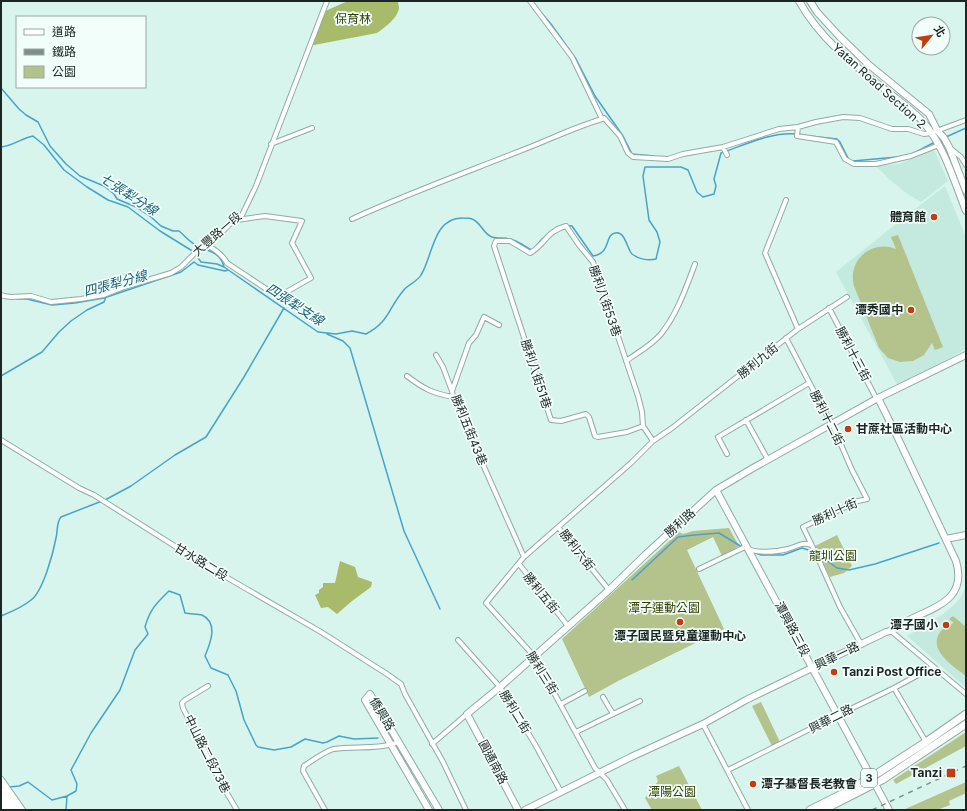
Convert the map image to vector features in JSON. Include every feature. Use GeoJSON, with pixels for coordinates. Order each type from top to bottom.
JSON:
{"type":"FeatureCollection","features":[{"type":"Feature","properties":{"kind":"highway"},"geometry":{"type":"LineString","coordinates":[[1,791],[14,810]]}},
{"type":"Feature","properties":{"kind":"highway"},"geometry":{"type":"LineString","coordinates":[[1,802],[7,810]]}},
{"type":"Feature","properties":{"kind":"main road","name":"3"},"geometry":{"type":"LineString","coordinates":[[810,810],[873,780],[966,714]]}},
{"type":"Feature","properties":{"kind":"main road","name":"3"},"geometry":{"type":"LineString","coordinates":[[823,810],[966,724]]}},
{"type":"Feature","properties":{"kind":"street","name":"大豐路一段"},"geometry":{"type":"LineString","coordinates":[[1,294],[11,297],[31,296],[51,302],[104,295],[176,270],[196,252],[214,240],[234,220],[242,215],[256,186],[327,1]]}},
{"type":"Feature","properties":{"kind":"street"},"geometry":{"type":"LineString","coordinates":[[530,1],[572,57],[602,119]]}},
{"type":"Feature","properties":{"kind":"street","name":"Yatan Road Section 2"},"geometry":{"type":"LineString","coordinates":[[799,1],[811,21],[834,46],[923,122],[936,140],[966,211]]}},
{"type":"Feature","properties":{"kind":"street","name":"Yatan Road Section 2"},"geometry":{"type":"LineString","coordinates":[[810,1],[817,12],[854,50],[903,94],[921,106],[929,114],[949,147],[966,191]]}},
{"type":"Feature","properties":{"kind":"street"},"geometry":{"type":"LineString","coordinates":[[352,219],[388,202],[526,149],[582,125],[604,118],[620,136],[632,157],[637,158],[668,159],[683,154],[723,147],[779,129],[798,127],[843,117],[852,117],[892,129],[908,129],[936,140]]}},
{"type":"Feature","properties":{"kind":"street"},"geometry":{"type":"LineString","coordinates":[[798,127],[797,136],[836,142],[845,159],[854,164],[876,164],[911,156],[936,140],[941,134],[966,120]]}},
{"type":"Feature","properties":{"kind":"street"},"geometry":{"type":"LineString","coordinates":[[271,144],[312,128]]}},
{"type":"Feature","properties":{"kind":"street"},"geometry":{"type":"LineString","coordinates":[[723,147],[727,155]]}},
{"type":"Feature","properties":{"kind":"street"},"geometry":{"type":"LineString","coordinates":[[949,147],[961,157],[966,165]]}},
{"type":"Feature","properties":{"kind":"street"},"geometry":{"type":"LineString","coordinates":[[786,200],[765,253],[798,329]]}},
{"type":"Feature","properties":{"kind":"street"},"geometry":{"type":"LineString","coordinates":[[206,245],[214,248],[224,257],[227,263],[277,296],[311,278],[292,243],[302,221],[265,216],[234,220]]}},
{"type":"Feature","properties":{"kind":"street","name":"勝利八街53巷"},"geometry":{"type":"LineString","coordinates":[[494,246],[496,241],[510,241],[530,253],[537,249],[546,238],[558,228],[566,226],[593,262],[638,396],[642,412],[643,426],[653,441]]}},
{"type":"Feature","properties":{"kind":"street","name":"勝利八街51巷"},"geometry":{"type":"LineString","coordinates":[[494,246],[551,420],[561,421],[586,414],[590,417],[595,436],[598,437],[627,432],[643,426]]}},
{"type":"Feature","properties":{"kind":"street"},"geometry":{"type":"LineString","coordinates":[[626,361],[660,336],[682,298],[695,264]]}},
{"type":"Feature","properties":{"kind":"street","name":"勝利九街"},"geometry":{"type":"LineString","coordinates":[[631,463],[653,441],[672,428],[786,338],[847,297]]}},
{"type":"Feature","properties":{"kind":"street","name":"勝利十三街"},"geometry":{"type":"LineString","coordinates":[[829,308],[876,398],[878,398]]}},
{"type":"Feature","properties":{"kind":"street","name":"勝利五街43巷"},"geometry":{"type":"LineString","coordinates":[[499,325],[484,317],[476,335],[469,344],[452,391],[524,557]]}},
{"type":"Feature","properties":{"kind":"street","name":"勝利十二街"},"geometry":{"type":"LineString","coordinates":[[786,338],[832,424],[852,470],[867,499]]}},
{"type":"Feature","properties":{"kind":"street"},"geometry":{"type":"LineString","coordinates":[[436,355],[443,367],[452,391]]}},
{"type":"Feature","properties":{"kind":"street","name":"勝利路"},"geometry":{"type":"LineString","coordinates":[[432,744],[500,687],[609,590],[716,490],[878,398],[966,355]]}},
{"type":"Feature","properties":{"kind":"street"},"geometry":{"type":"LineString","coordinates":[[407,376],[426,390],[441,395],[453,396]]}},
{"type":"Feature","properties":{"kind":"street"},"geometry":{"type":"LineString","coordinates":[[727,454],[718,437],[809,383]]}},
{"type":"Feature","properties":{"kind":"street","name":"興華一路"},"geometry":{"type":"LineString","coordinates":[[525,810],[703,724],[738,704],[861,644],[886,632],[892,631],[948,600],[953,594],[959,574],[956,560],[878,398]]}},
{"type":"Feature","properties":{"kind":"street"},"geometry":{"type":"LineString","coordinates":[[746,420],[768,460]]}},
{"type":"Feature","properties":{"kind":"street","name":"甘水路二段"},"geometry":{"type":"LineString","coordinates":[[1,440],[79,488],[94,495],[200,562],[321,632],[388,674],[401,684],[432,744]]}},
{"type":"Feature","properties":{"kind":"street","name":"勝利六街"},"geometry":{"type":"LineString","coordinates":[[609,590],[558,527],[631,463]]}},
{"type":"Feature","properties":{"kind":"street","name":"潭興路三段"},"geometry":{"type":"LineString","coordinates":[[716,490],[889,810]]}},
{"type":"Feature","properties":{"kind":"street","name":"勝利十街"},"geometry":{"type":"LineString","coordinates":[[812,545],[803,527],[858,501],[867,499]]}},
{"type":"Feature","properties":{"kind":"street","name":"勝利五街"},"geometry":{"type":"LineString","coordinates":[[558,527],[524,557],[519,564],[568,626]]}},
{"type":"Feature","properties":{"kind":"street"},"geometry":{"type":"LineString","coordinates":[[946,540],[966,535]]}},
{"type":"Feature","properties":{"kind":"street"},"geometry":{"type":"LineString","coordinates":[[698,569],[740,550],[779,551],[790,549],[803,543],[812,545],[840,607],[861,644]]}},
{"type":"Feature","properties":{"kind":"street","name":"勝利三街"},"geometry":{"type":"LineString","coordinates":[[519,564],[486,603],[534,656],[595,768],[607,780],[625,810]]}},
{"type":"Feature","properties":{"kind":"street"},"geometry":{"type":"LineString","coordinates":[[892,631],[966,694]]}},
{"type":"Feature","properties":{"kind":"street","name":"勝利二街"},"geometry":{"type":"LineString","coordinates":[[458,640],[500,687],[536,746],[561,792]]}},
{"type":"Feature","properties":{"kind":"street","name":"興華二路"},"geometry":{"type":"LineString","coordinates":[[728,770],[838,714],[894,688],[933,667]]}},
{"type":"Feature","properties":{"kind":"street","name":"中山路二段73巷"},"geometry":{"type":"LineString","coordinates":[[208,686],[185,700],[182,703],[183,708],[222,785],[237,810]]}},
{"type":"Feature","properties":{"kind":"street"},"geometry":{"type":"LineString","coordinates":[[894,688],[926,742]]}},
{"type":"Feature","properties":{"kind":"street"},"geometry":{"type":"LineString","coordinates":[[561,704],[585,691]]}},
{"type":"Feature","properties":{"kind":"street","name":"僑興路"},"geometry":{"type":"LineString","coordinates":[[429,810],[365,700],[370,694],[439,810]]}},
{"type":"Feature","properties":{"kind":"street"},"geometry":{"type":"LineString","coordinates":[[603,697],[613,714]]}},
{"type":"Feature","properties":{"kind":"street"},"geometry":{"type":"LineString","coordinates":[[576,732],[640,701]]}},
{"type":"Feature","properties":{"kind":"street","name":"圓通南路"},"geometry":{"type":"LineString","coordinates":[[467,714],[518,810]]}},
{"type":"Feature","properties":{"kind":"street"},"geometry":{"type":"LineString","coordinates":[[703,724],[748,810]]}},
{"type":"Feature","properties":{"kind":"street"},"geometry":{"type":"LineString","coordinates":[[326,810],[303,771],[304,766],[333,749],[391,745],[399,742]]}},
{"type":"Feature","properties":{"kind":"street"},"geometry":{"type":"LineString","coordinates":[[432,744],[443,762],[466,810]]}},
{"type":"Feature","properties":{"kind":"street"},"geometry":{"type":"LineString","coordinates":[[1,780],[22,810]]}},
{"type":"Feature","properties":{"kind":"shaded area"},"geometry":{"type":"Polygon","coordinates":[[[934,150],[948,181],[921,202],[909,195],[889,179],[876,166],[899,164],[934,150]]]}},
{"type":"Feature","properties":{"kind":"shaded area","name":"潭秀國中"},"geometry":{"type":"Polygon","coordinates":[[[945,186],[966,237],[966,349],[898,386],[836,272],[945,186]]]}},
{"type":"Feature","properties":{"kind":"shaded area","name":"潭子國小"},"geometry":{"type":"Polygon","coordinates":[[[966,586],[966,685],[964,686],[907,636],[943,614],[954,605],[961,597],[966,586]]]}},
{"type":"Feature","properties":{"kind":"green space","name":"保育林"},"geometry":{"type":"Polygon","coordinates":[[[348,1],[398,1],[399,8],[396,15],[387,26],[377,33],[309,46],[323,12],[348,1]]]}},
{"type":"Feature","properties":{"kind":"green space"},"geometry":{"type":"Polygon","coordinates":[[[898,235],[943,347],[935,350],[932,343],[924,355],[913,361],[900,362],[888,358],[879,348],[854,286],[853,277],[854,268],[863,254],[870,249],[878,247],[896,249],[891,237],[898,235]]]}},
{"type":"Feature","properties":{"kind":"green space","name":"潭子運動公園"},"geometry":{"type":"Polygon","coordinates":[[[729,528],[739,546],[722,556],[713,537],[687,550],[724,629],[618,681],[589,697],[562,639],[679,532],[683,534],[693,531],[729,528]]]}},
{"type":"Feature","properties":{"kind":"green space","name":"龍圳公園"},"geometry":{"type":"Polygon","coordinates":[[[837,535],[852,566],[844,573],[830,577],[815,546],[837,535]]]}},
{"type":"Feature","properties":{"kind":"green space"},"geometry":{"type":"Polygon","coordinates":[[[340,561],[355,567],[358,577],[372,582],[371,587],[337,614],[328,607],[321,608],[315,595],[319,593],[319,590],[323,587],[323,583],[335,583],[340,561]]]}},
{"type":"Feature","properties":{"kind":"green space"},"geometry":{"type":"Polygon","coordinates":[[[953,616],[966,627],[966,676],[944,658],[937,646],[939,634],[945,627],[954,623],[949,619],[953,616]]]}},
{"type":"Feature","properties":{"kind":"green space"},"geometry":{"type":"Polygon","coordinates":[[[761,702],[780,742],[772,746],[752,706],[761,702]]]}},
{"type":"Feature","properties":{"kind":"green space"},"geometry":{"type":"Polygon","coordinates":[[[966,732],[966,746],[896,784],[893,780],[966,732]]]}},
{"type":"Feature","properties":{"kind":"green space","name":"潭陽公園"},"geometry":{"type":"Polygon","coordinates":[[[679,766],[702,810],[652,810],[645,798],[658,781],[656,776],[679,766]]]}},
{"type":"Feature","properties":{"kind":"green space"},"geometry":{"type":"Polygon","coordinates":[[[966,782],[966,793],[949,801],[950,805],[937,810],[903,810],[966,782]]]}},
{"type":"Feature","properties":{"kind":"waterway"},"geometry":{"type":"LineString","coordinates":[[538,9],[551,24],[576,59],[595,96],[623,136],[632,154],[654,156]]}},
{"type":"Feature","properties":{"kind":"waterway","name":"七張犁分線"},"geometry":{"type":"LineString","coordinates":[[1,88],[19,109],[38,122],[50,146],[66,164],[80,176],[104,186],[114,194],[117,199],[136,207],[161,226],[173,231],[179,231],[194,244],[216,254],[222,261],[224,267]]}},
{"type":"Feature","properties":{"kind":"waterway"},"geometry":{"type":"LineString","coordinates":[[946,137],[966,128]]}},
{"type":"Feature","properties":{"kind":"waterway","name":"四張犁支線"},"geometry":{"type":"LineString","coordinates":[[559,227],[562,225],[572,226],[593,256],[603,251],[612,234],[618,233],[621,234],[630,252],[634,256],[646,260],[656,259],[660,242],[657,232],[649,220],[643,176],[645,167],[681,167],[688,170],[697,192],[703,197],[714,194],[716,186],[714,179],[721,153],[767,137],[796,134]]}},
{"type":"Feature","properties":{"kind":"waterway","name":"四張犁支線"},"geometry":{"type":"LineString","coordinates":[[801,135],[837,139],[849,160]]}},
{"type":"Feature","properties":{"kind":"waterway","name":"四張犁支線"},"geometry":{"type":"LineString","coordinates":[[1,147],[33,136],[44,145],[64,170],[87,187],[108,200],[128,207],[160,231],[194,252],[201,262],[217,264],[224,267],[318,332],[336,334],[352,331],[366,334],[379,325],[388,315],[405,289],[421,275],[435,239],[445,224],[453,219],[472,219],[492,237],[511,239],[532,250]]}},
{"type":"Feature","properties":{"kind":"waterway","name":"四張犁支線"},"geometry":{"type":"LineString","coordinates":[[914,153],[935,142]]}},
{"type":"Feature","properties":{"kind":"waterway","name":"四張犁支線"},"geometry":{"type":"LineString","coordinates":[[853,161],[897,157]]}},
{"type":"Feature","properties":{"kind":"waterway","name":"四張犁支線"},"geometry":{"type":"LineString","coordinates":[[536,246],[547,235]]}},
{"type":"Feature","properties":{"kind":"waterway","name":"四張犁分線"},"geometry":{"type":"LineString","coordinates":[[17,299],[27,299],[52,305],[104,298],[181,272],[194,262],[198,265],[225,271],[228,270]]}},
{"type":"Feature","properties":{"kind":"waterway"},"geometry":{"type":"LineString","coordinates":[[1,376],[42,352],[59,332],[71,321],[87,310],[104,302],[106,297]]}},
{"type":"Feature","properties":{"kind":"waterway"},"geometry":{"type":"LineString","coordinates":[[105,500],[131,486],[175,455],[206,437],[244,377],[284,308]]}},
{"type":"Feature","properties":{"kind":"waterway"},"geometry":{"type":"LineString","coordinates":[[327,334],[343,341],[350,348],[404,531],[440,609]]}},
{"type":"Feature","properties":{"kind":"waterway"},"geometry":{"type":"LineString","coordinates":[[1,616],[28,603],[40,589],[53,553],[59,519],[102,501]]}},
{"type":"Feature","properties":{"kind":"waterway"},"geometry":{"type":"LineString","coordinates":[[632,580],[678,537],[719,533],[742,547]]}},
{"type":"Feature","properties":{"kind":"waterway"},"geometry":{"type":"LineString","coordinates":[[818,554],[837,568],[849,570],[875,564],[939,543]]}},
{"type":"Feature","properties":{"kind":"waterway"},"geometry":{"type":"LineString","coordinates":[[753,552],[761,555],[783,555],[802,548],[815,552]]}},
{"type":"Feature","properties":{"kind":"waterway"},"geometry":{"type":"LineString","coordinates":[[9,787],[19,786],[28,782],[52,800],[67,796],[76,791],[77,784],[71,770],[91,733],[120,690],[135,650],[148,634],[145,627],[151,611],[169,591],[180,595],[185,613],[202,615],[210,623],[212,634],[205,656],[211,668],[228,675],[236,691],[244,720],[258,747],[274,750],[291,747],[305,739],[323,743],[339,736],[354,739],[378,738]]}},
{"type":"Feature","properties":{"kind":"waterway"},"geometry":{"type":"LineString","coordinates":[[66,810],[67,796]]}},
{"type":"Feature","properties":{"kind":"railway"},"geometry":{"type":"LineString","coordinates":[[872,810],[966,766]]}},
{"type":"Feature","properties":{"kind":"place","name":"體育館"},"geometry":{"type":"Point","coordinates":[934,217]}},
{"type":"Feature","properties":{"kind":"place","name":"潭秀國中"},"geometry":{"type":"Point","coordinates":[911,310]}},
{"type":"Feature","properties":{"kind":"place","name":"甘蔗社區活動中心"},"geometry":{"type":"Point","coordinates":[848,429]}},
{"type":"Feature","properties":{"kind":"place","name":"潭子國民暨兒童運動中心"},"geometry":{"type":"Point","coordinates":[680,622]}},
{"type":"Feature","properties":{"kind":"place","name":"潭子國小"},"geometry":{"type":"Point","coordinates":[946,625]}},
{"type":"Feature","properties":{"kind":"place","name":"Tanzi Post Office"},"geometry":{"type":"Point","coordinates":[834,672]}},
{"type":"Feature","properties":{"kind":"place","name":"Tanzi"},"geometry":{"type":"Point","coordinates":[951,773]}},
{"type":"Feature","properties":{"kind":"place","name":"潭子基督長老教會"},"geometry":{"type":"Point","coordinates":[753,784]}}]}
